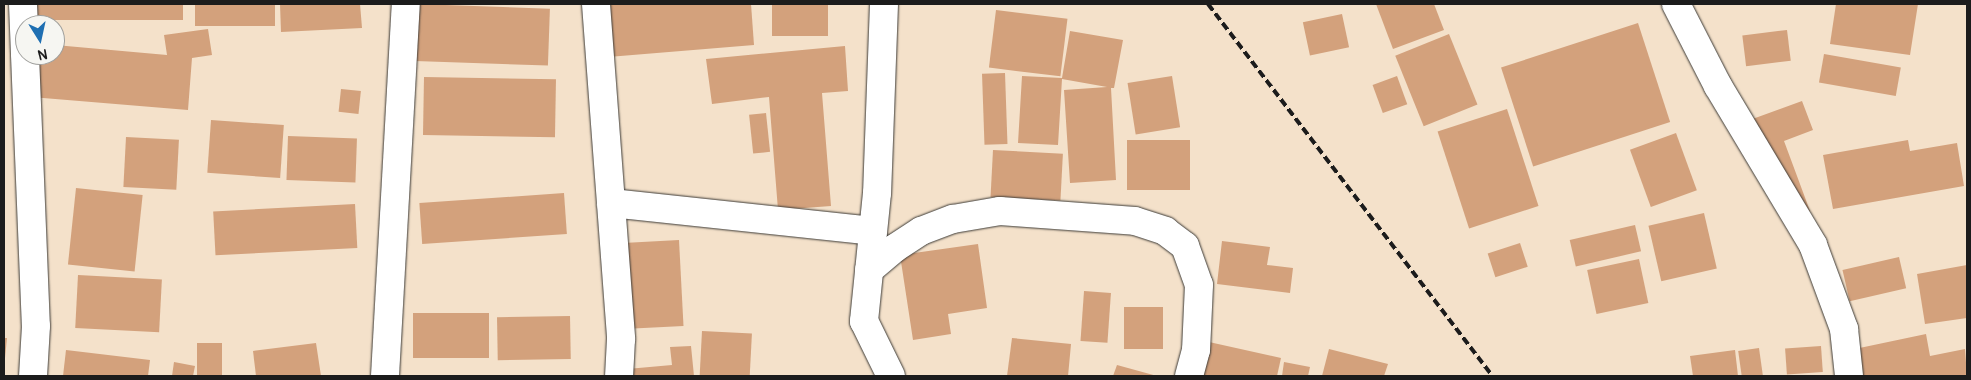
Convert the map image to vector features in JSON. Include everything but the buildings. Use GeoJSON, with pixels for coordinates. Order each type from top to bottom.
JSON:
{"type":"FeatureCollection","features":[{"type":"Feature","properties":{"kind":"street"},"geometry":{"type":"LineString","coordinates":[[385,376],[406,4]]}},
{"type":"Feature","properties":{"kind":"street"},"geometry":{"type":"LineString","coordinates":[[596,4],[621,340],[619,376]]}},
{"type":"Feature","properties":{"kind":"street"},"geometry":{"type":"LineString","coordinates":[[884,4],[880,239],[869,270],[864,321],[891,376]]}},
{"type":"Feature","properties":{"kind":"street"},"geometry":{"type":"LineString","coordinates":[[1676,4],[1718,86],[1813,245],[1844,329],[1849,376]]}},
{"type":"Feature","properties":{"kind":"street"},"geometry":{"type":"LineString","coordinates":[[25,65],[36,326],[33,376]]}},
{"type":"Feature","properties":{"kind":"street"},"geometry":{"type":"LineString","coordinates":[[611,204],[880,239],[921,231],[953,219],[1000,211],[1135,221],[1165,231],[1185,246],[1199,285],[1196,350],[1189,376]]}},
{"type":"Feature","properties":{"kind":"railway"},"geometry":{"type":"LineString","coordinates":[[1208,4],[1492,376]]}}]}
